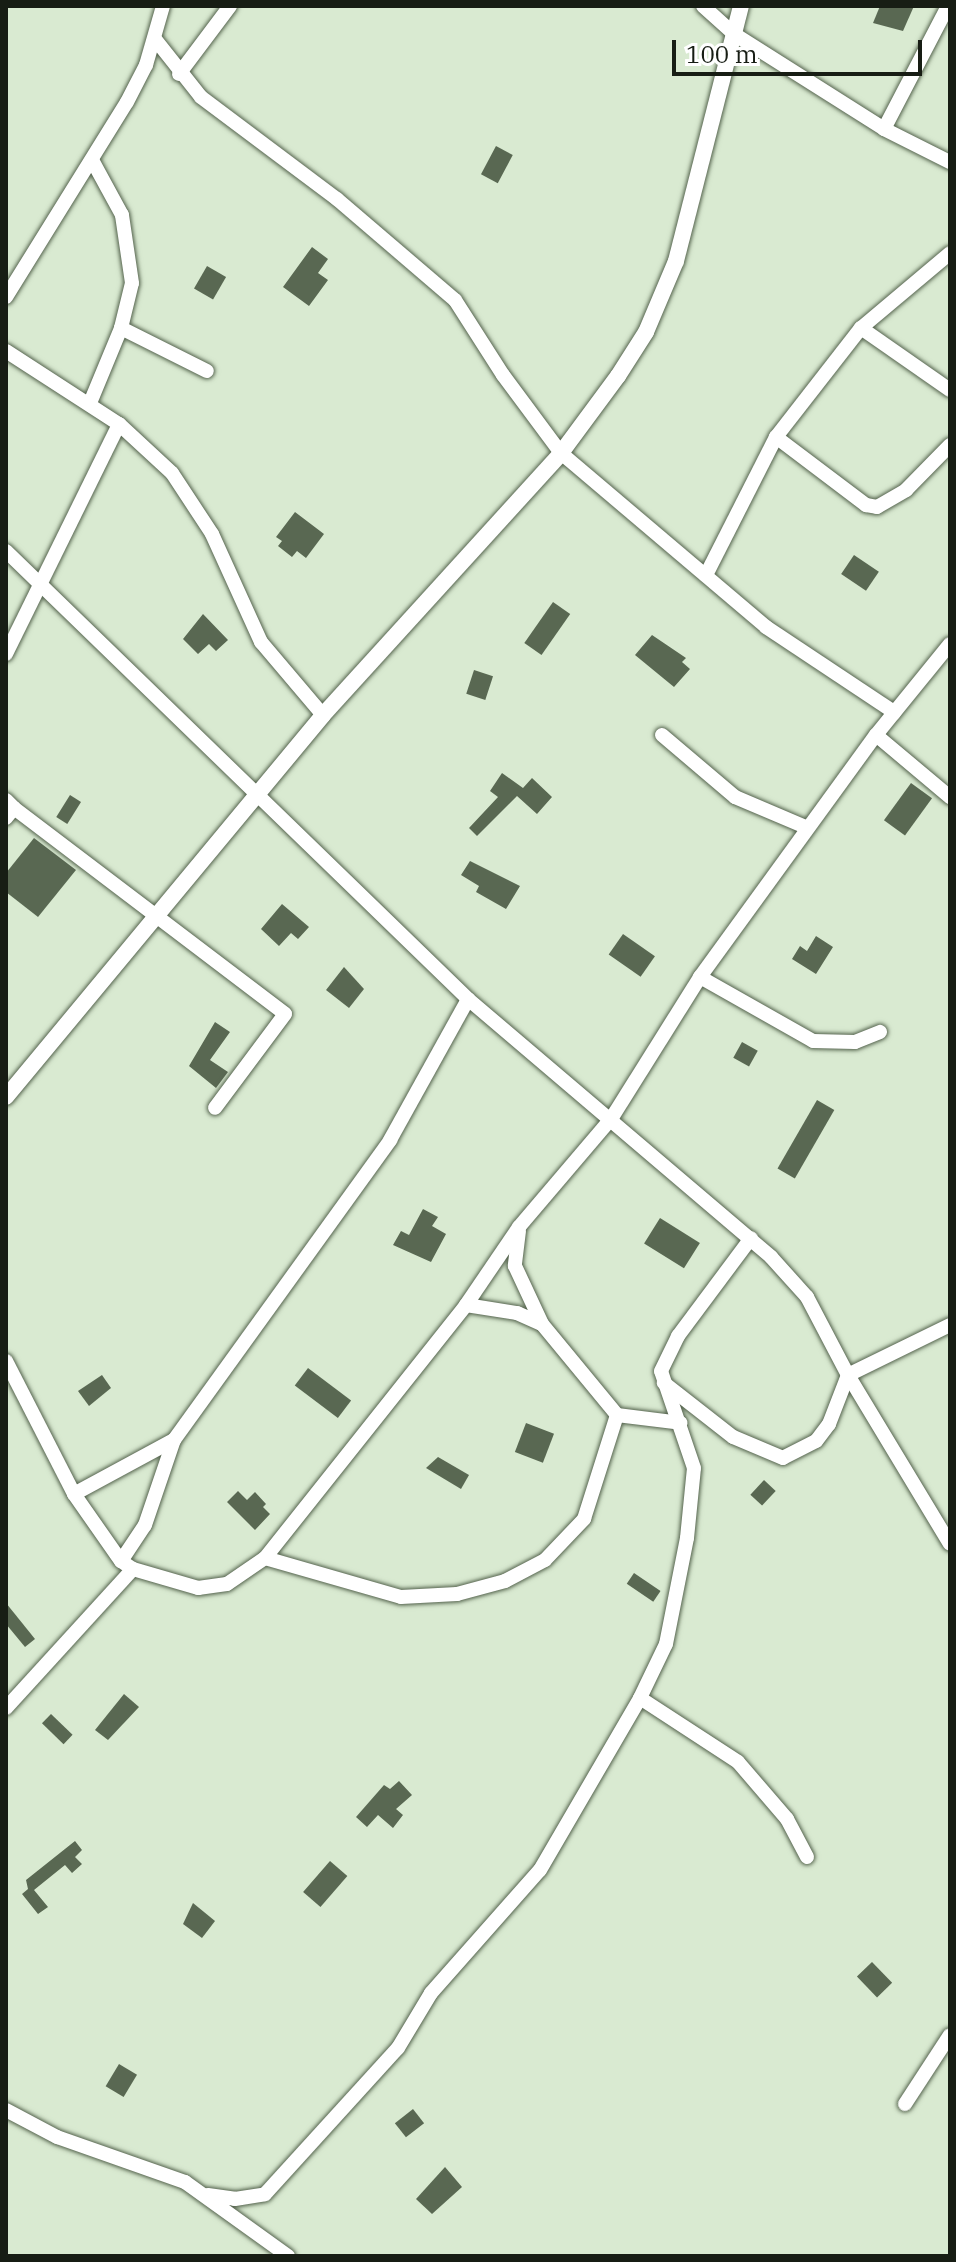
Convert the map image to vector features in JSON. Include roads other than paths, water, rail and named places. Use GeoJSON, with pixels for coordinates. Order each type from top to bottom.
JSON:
{"type":"FeatureCollection","features":[{"type":"Feature","properties":{"kind":"street"},"geometry":{"type":"LineString","coordinates":[[6,297],[127,102],[155,39],[163,6]]}},
{"type":"Feature","properties":{"kind":"street"},"geometry":{"type":"LineString","coordinates":[[179,74],[230,6]]}},
{"type":"Feature","properties":{"kind":"street"},"geometry":{"type":"LineString","coordinates":[[703,6],[734,34],[884,129],[950,162]]}},
{"type":"Feature","properties":{"kind":"street"},"geometry":{"type":"LineString","coordinates":[[6,1097],[323,715],[561,453],[646,332],[670,275],[741,6]]}},
{"type":"Feature","properties":{"kind":"street"},"geometry":{"type":"LineString","coordinates":[[884,129],[948,6]]}},
{"type":"Feature","properties":{"kind":"street"},"geometry":{"type":"LineString","coordinates":[[155,39],[179,74],[455,300],[561,453],[766,627],[894,712]]}},
{"type":"Feature","properties":{"kind":"street"},"geometry":{"type":"LineString","coordinates":[[90,403],[121,328],[132,283],[129,241],[122,215],[92,160]]}},
{"type":"Feature","properties":{"kind":"street"},"geometry":{"type":"LineString","coordinates":[[706,575],[776,437],[861,328],[950,253]]}},
{"type":"Feature","properties":{"kind":"street"},"geometry":{"type":"LineString","coordinates":[[121,328],[207,371]]}},
{"type":"Feature","properties":{"kind":"street"},"geometry":{"type":"LineString","coordinates":[[861,328],[950,390]]}},
{"type":"Feature","properties":{"kind":"street"},"geometry":{"type":"LineString","coordinates":[[6,351],[119,424],[172,473],[212,534],[261,642],[323,715]]}},
{"type":"Feature","properties":{"kind":"street"},"geometry":{"type":"LineString","coordinates":[[6,654],[119,424]]}},
{"type":"Feature","properties":{"kind":"street"},"geometry":{"type":"LineString","coordinates":[[776,437],[866,505],[877,507],[906,490],[950,445]]}},
{"type":"Feature","properties":{"kind":"street"},"geometry":{"type":"LineString","coordinates":[[6,551],[258,791],[468,999],[751,1238],[807,1297],[848,1375],[950,1544]]}},
{"type":"Feature","properties":{"kind":"street"},"geometry":{"type":"LineString","coordinates":[[6,1361],[74,1494],[127,1565],[198,1588],[227,1584],[265,1558],[466,1305],[519,1227],[611,1119],[700,977],[876,735],[950,644]]}},
{"type":"Feature","properties":{"kind":"street"},"geometry":{"type":"LineString","coordinates":[[662,735],[735,797],[808,828]]}},
{"type":"Feature","properties":{"kind":"street"},"geometry":{"type":"LineString","coordinates":[[876,735],[950,797]]}},
{"type":"Feature","properties":{"kind":"street"},"geometry":{"type":"LineString","coordinates":[[9,809],[158,913],[285,1014],[215,1108]]}},
{"type":"Feature","properties":{"kind":"street"},"geometry":{"type":"LineString","coordinates":[[700,977],[813,1041],[855,1042],[880,1032]]}},
{"type":"Feature","properties":{"kind":"street"},"geometry":{"type":"LineString","coordinates":[[6,1708],[127,1565],[145,1525],[174,1440],[390,1140],[468,999]]}},
{"type":"Feature","properties":{"kind":"street"},"geometry":{"type":"LineString","coordinates":[[519,1227],[515,1266],[542,1324],[617,1415],[681,1423]]}},
{"type":"Feature","properties":{"kind":"street"},"geometry":{"type":"LineString","coordinates":[[208,2195],[235,2199],[265,2194],[398,2048],[431,1993],[540,1870],[640,1698],[666,1644],[687,1538],[694,1468],[661,1371],[678,1336],[751,1238]]}},
{"type":"Feature","properties":{"kind":"street"},"geometry":{"type":"LineString","coordinates":[[466,1305],[517,1313],[542,1324]]}},
{"type":"Feature","properties":{"kind":"street"},"geometry":{"type":"LineString","coordinates":[[664,1383],[733,1437],[783,1458],[805,1449],[829,1424],[848,1375],[950,1325]]}},
{"type":"Feature","properties":{"kind":"street"},"geometry":{"type":"LineString","coordinates":[[265,1558],[401,1597],[457,1594],[505,1581],[545,1560],[584,1519],[617,1415]]}},
{"type":"Feature","properties":{"kind":"street"},"geometry":{"type":"LineString","coordinates":[[74,1494],[174,1440]]}},
{"type":"Feature","properties":{"kind":"street"},"geometry":{"type":"LineString","coordinates":[[640,1698],[738,1762],[787,1819],[807,1857]]}},
{"type":"Feature","properties":{"kind":"street"},"geometry":{"type":"LineString","coordinates":[[905,2104],[950,2035]]}},
{"type":"Feature","properties":{"kind":"street"},"geometry":{"type":"LineString","coordinates":[[6,2110],[57,2137],[167,2174],[208,2195],[287,2256]]}}]}
